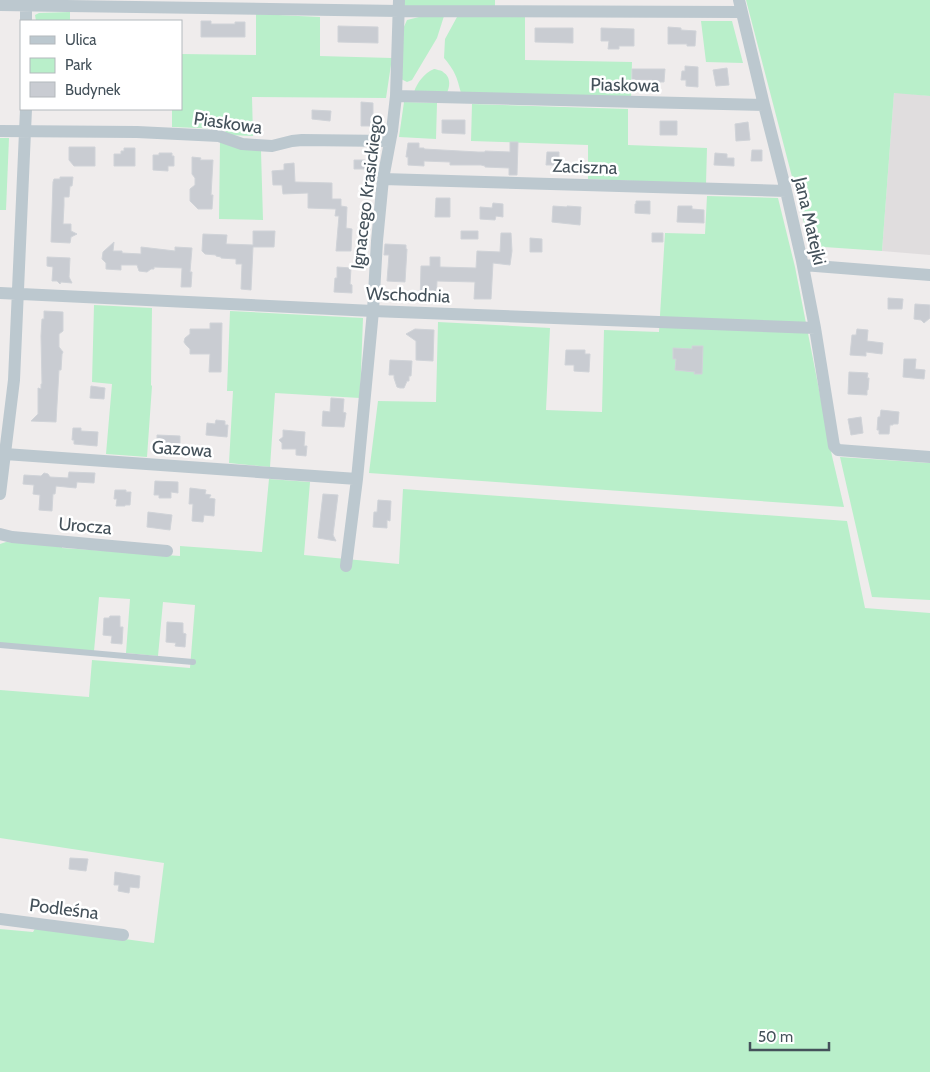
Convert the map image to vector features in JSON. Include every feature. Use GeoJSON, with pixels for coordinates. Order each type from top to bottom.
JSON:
{"type":"FeatureCollection","features":[{"type":"Feature","properties":{"kind":"street"},"geometry":{"type":"LineString","coordinates":[[0,5],[26,3],[740,6]]}},
{"type":"Feature","properties":{"kind":"street"},"geometry":{"type":"LineString","coordinates":[[26,3],[26,20]]}},
{"type":"Feature","properties":{"kind":"street","name":"Ignacego Krasickiego"},"geometry":{"type":"LineString","coordinates":[[346,566],[357,479],[383,179],[396,96],[399,6]]}},
{"type":"Feature","properties":{"kind":"street","name":"Jana Matejki"},"geometry":{"type":"LineString","coordinates":[[740,6],[803,265],[835,448],[838,450],[930,457]]}},
{"type":"Feature","properties":{"kind":"street","name":"Piaskowa"},"geometry":{"type":"LineString","coordinates":[[396,96],[764,106]]}},
{"type":"Feature","properties":{"kind":"street"},"geometry":{"type":"LineString","coordinates":[[0,494],[14,380],[26,110]]}},
{"type":"Feature","properties":{"kind":"street","name":"Piaskowa"},"geometry":{"type":"LineString","coordinates":[[0,131],[137,132],[219,136],[242,144],[256,146],[272,146],[302,140],[390,141]]}},
{"type":"Feature","properties":{"kind":"street","name":"Zaciszna"},"geometry":{"type":"LineString","coordinates":[[383,179],[786,191]]}},
{"type":"Feature","properties":{"kind":"street"},"geometry":{"type":"LineString","coordinates":[[803,265],[930,275]]}},
{"type":"Feature","properties":{"kind":"street","name":"Wschodnia"},"geometry":{"type":"LineString","coordinates":[[0,293],[373,311],[815,328]]}},
{"type":"Feature","properties":{"kind":"street","name":"Gazowa"},"geometry":{"type":"LineString","coordinates":[[5,454],[357,479]]}},
{"type":"Feature","properties":{"kind":"street","name":"Urocza"},"geometry":{"type":"LineString","coordinates":[[0,534],[12,537],[167,551]]}},
{"type":"Feature","properties":{"kind":"street","name":"Podleśna"},"geometry":{"type":"LineString","coordinates":[[0,919],[123,935]]}},
{"type":"Feature","properties":{"kind":"lane"},"geometry":{"type":"LineString","coordinates":[[0,645],[194,662]]}},
{"type":"Feature","properties":{"kind":"shaded area"},"geometry":{"type":"Polygon","coordinates":[[[894,92],[930,96],[930,255],[882,251],[894,92]]]}},
{"type":"Feature","properties":{"kind":"green space"},"geometry":{"type":"Polygon","coordinates":[[[404,0],[495,0],[495,7],[404,7],[404,0]]]}},
{"type":"Feature","properties":{"kind":"green space"},"geometry":{"type":"Polygon","coordinates":[[[746,0],[930,0],[930,96],[894,93],[882,251],[810,246],[746,0]]]}},
{"type":"Feature","properties":{"kind":"green space"},"geometry":{"type":"Polygon","coordinates":[[[70,12],[70,20],[36,20],[35,15],[39,13],[70,12]]]}},
{"type":"Feature","properties":{"kind":"green space"},"geometry":{"type":"Polygon","coordinates":[[[256,14],[320,17],[320,56],[392,58],[386,98],[252,97],[253,136],[228,135],[223,129],[172,127],[172,110],[182,110],[182,54],[256,55],[256,14]]]}},
{"type":"Feature","properties":{"kind":"green space"},"geometry":{"type":"Polygon","coordinates":[[[423,16],[444,16],[437,38],[412,80],[407,82],[401,79],[403,29],[407,20],[423,16]]]}},
{"type":"Feature","properties":{"kind":"green space"},"geometry":{"type":"Polygon","coordinates":[[[457,17],[525,17],[525,60],[632,62],[631,99],[461,93],[455,74],[444,58],[445,39],[457,17]]]}},
{"type":"Feature","properties":{"kind":"green space"},"geometry":{"type":"Polygon","coordinates":[[[701,21],[732,21],[743,63],[706,62],[701,21]]]}},
{"type":"Feature","properties":{"kind":"green space"},"geometry":{"type":"Polygon","coordinates":[[[434,69],[443,72],[449,79],[447,93],[414,92],[421,79],[434,69]]]}},
{"type":"Feature","properties":{"kind":"green space"},"geometry":{"type":"Polygon","coordinates":[[[404,102],[437,103],[436,139],[399,137],[404,102]]]}},
{"type":"Feature","properties":{"kind":"green space"},"geometry":{"type":"Polygon","coordinates":[[[472,104],[628,109],[628,145],[707,148],[706,184],[588,179],[588,145],[471,141],[472,104]]]}},
{"type":"Feature","properties":{"kind":"green space"},"geometry":{"type":"Polygon","coordinates":[[[0,138],[9,138],[6,210],[0,210],[0,138]]]}},
{"type":"Feature","properties":{"kind":"green space"},"geometry":{"type":"Polygon","coordinates":[[[220,142],[261,151],[263,220],[219,219],[220,142]]]}},
{"type":"Feature","properties":{"kind":"green space"},"geometry":{"type":"Polygon","coordinates":[[[707,196],[778,198],[795,267],[832,456],[844,507],[369,473],[378,401],[436,402],[438,322],[550,328],[546,410],[602,412],[604,330],[659,332],[665,233],[705,234],[707,196]]]}},
{"type":"Feature","properties":{"kind":"green space"},"geometry":{"type":"Polygon","coordinates":[[[94,305],[152,308],[152,386],[147,457],[106,454],[112,384],[92,382],[94,305]]]}},
{"type":"Feature","properties":{"kind":"green space"},"geometry":{"type":"Polygon","coordinates":[[[230,311],[363,318],[360,398],[275,393],[270,467],[229,463],[233,391],[227,391],[230,311]]]}},
{"type":"Feature","properties":{"kind":"green space"},"geometry":{"type":"Polygon","coordinates":[[[840,457],[930,463],[930,600],[872,597],[840,457]]]}},
{"type":"Feature","properties":{"kind":"green space"},"geometry":{"type":"Polygon","coordinates":[[[269,479],[310,482],[304,555],[399,564],[403,489],[847,521],[865,608],[930,613],[930,1072],[0,1072],[0,929],[33,932],[36,927],[154,943],[164,863],[0,838],[0,690],[89,697],[92,660],[190,668],[195,605],[163,602],[158,656],[126,653],[130,599],[99,597],[94,651],[0,643],[0,544],[6,542],[62,545],[62,548],[180,556],[180,546],[262,552],[269,479]]]}},
{"type":"Feature","properties":{"kind":"building"},"geometry":{"type":"Polygon","coordinates":[[[201,21],[211,21],[211,24],[245,22],[245,37],[201,37],[201,21]]]}},
{"type":"Feature","properties":{"kind":"building"},"geometry":{"type":"Polygon","coordinates":[[[338,26],[378,27],[378,43],[338,42],[338,26]]]}},
{"type":"Feature","properties":{"kind":"building"},"geometry":{"type":"Polygon","coordinates":[[[668,27],[696,31],[695,46],[668,44],[668,27]]]}},
{"type":"Feature","properties":{"kind":"building"},"geometry":{"type":"Polygon","coordinates":[[[535,28],[573,28],[573,43],[535,42],[535,28]]]}},
{"type":"Feature","properties":{"kind":"building"},"geometry":{"type":"Polygon","coordinates":[[[601,28],[634,29],[634,46],[619,46],[619,49],[608,49],[609,41],[601,41],[601,28]]]}},
{"type":"Feature","properties":{"kind":"building"},"geometry":{"type":"Polygon","coordinates":[[[685,66],[698,67],[698,87],[686,86],[686,80],[681,80],[682,71],[685,71],[685,66]]]}},
{"type":"Feature","properties":{"kind":"building"},"geometry":{"type":"Polygon","coordinates":[[[727,68],[729,85],[716,86],[713,70],[727,68]]]}},
{"type":"Feature","properties":{"kind":"building"},"geometry":{"type":"Polygon","coordinates":[[[632,69],[665,69],[664,82],[632,80],[632,69]]]}},
{"type":"Feature","properties":{"kind":"building"},"geometry":{"type":"Polygon","coordinates":[[[361,102],[373,103],[373,126],[361,126],[361,102]]]}},
{"type":"Feature","properties":{"kind":"building"},"geometry":{"type":"Polygon","coordinates":[[[312,110],[331,111],[330,121],[312,119],[312,110]]]}},
{"type":"Feature","properties":{"kind":"building"},"geometry":{"type":"Polygon","coordinates":[[[442,120],[465,120],[465,134],[442,133],[442,120]]]}},
{"type":"Feature","properties":{"kind":"building"},"geometry":{"type":"Polygon","coordinates":[[[660,121],[677,121],[677,135],[660,135],[660,121]]]}},
{"type":"Feature","properties":{"kind":"building"},"geometry":{"type":"Polygon","coordinates":[[[748,122],[750,140],[736,141],[735,124],[748,122]]]}},
{"type":"Feature","properties":{"kind":"building"},"geometry":{"type":"Polygon","coordinates":[[[510,142],[518,142],[517,175],[509,175],[509,168],[485,167],[481,165],[450,165],[450,162],[424,161],[424,166],[408,165],[408,157],[406,157],[408,143],[419,143],[419,148],[424,149],[510,152],[510,142]]]}},
{"type":"Feature","properties":{"kind":"building"},"geometry":{"type":"Polygon","coordinates":[[[69,147],[95,147],[95,166],[74,166],[69,160],[69,147]]]}},
{"type":"Feature","properties":{"kind":"building"},"geometry":{"type":"Polygon","coordinates":[[[124,148],[135,148],[135,166],[114,166],[114,154],[121,154],[124,148]]]}},
{"type":"Feature","properties":{"kind":"building"},"geometry":{"type":"Polygon","coordinates":[[[752,150],[762,150],[762,161],[751,161],[752,150]]]}},
{"type":"Feature","properties":{"kind":"building"},"geometry":{"type":"Polygon","coordinates":[[[547,152],[559,152],[559,165],[546,165],[547,152]]]}},
{"type":"Feature","properties":{"kind":"building"},"geometry":{"type":"Polygon","coordinates":[[[159,153],[172,153],[172,156],[174,156],[174,166],[168,166],[168,171],[153,170],[153,155],[159,155],[159,153]]]}},
{"type":"Feature","properties":{"kind":"building"},"geometry":{"type":"Polygon","coordinates":[[[715,153],[727,154],[727,158],[734,158],[734,166],[714,165],[715,153]]]}},
{"type":"Feature","properties":{"kind":"building"},"geometry":{"type":"Polygon","coordinates":[[[192,157],[201,158],[200,160],[213,160],[212,209],[198,209],[190,201],[190,189],[195,185],[195,178],[192,174],[192,157]]]}},
{"type":"Feature","properties":{"kind":"building"},"geometry":{"type":"Polygon","coordinates":[[[354,160],[365,160],[365,169],[354,169],[354,160]]]}},
{"type":"Feature","properties":{"kind":"building"},"geometry":{"type":"Polygon","coordinates":[[[294,163],[295,182],[332,183],[332,199],[341,199],[341,206],[347,207],[346,228],[352,229],[351,251],[336,251],[339,216],[335,216],[336,209],[308,208],[308,193],[283,194],[282,185],[273,185],[272,171],[284,170],[284,164],[294,163]]]}},
{"type":"Feature","properties":{"kind":"building"},"geometry":{"type":"Polygon","coordinates":[[[60,177],[73,177],[69,197],[64,197],[63,224],[71,224],[71,231],[77,234],[71,237],[70,243],[51,242],[53,182],[54,179],[60,179],[60,177]]]}},
{"type":"Feature","properties":{"kind":"building"},"geometry":{"type":"Polygon","coordinates":[[[436,198],[450,198],[450,217],[435,217],[436,198]]]}},
{"type":"Feature","properties":{"kind":"building"},"geometry":{"type":"Polygon","coordinates":[[[636,201],[650,201],[650,214],[635,213],[636,201]]]}},
{"type":"Feature","properties":{"kind":"building"},"geometry":{"type":"Polygon","coordinates":[[[493,203],[503,204],[503,217],[496,216],[495,220],[480,219],[480,207],[492,208],[493,203]]]}},
{"type":"Feature","properties":{"kind":"building"},"geometry":{"type":"Polygon","coordinates":[[[553,206],[581,207],[580,225],[552,222],[553,206]]]}},
{"type":"Feature","properties":{"kind":"building"},"geometry":{"type":"Polygon","coordinates":[[[678,206],[692,206],[692,209],[704,210],[704,223],[677,222],[678,206]]]}},
{"type":"Feature","properties":{"kind":"building"},"geometry":{"type":"Polygon","coordinates":[[[253,231],[275,231],[274,247],[253,247],[251,290],[241,289],[242,264],[236,264],[236,259],[205,254],[202,251],[203,234],[227,235],[226,244],[253,245],[253,231]]]}},
{"type":"Feature","properties":{"kind":"building"},"geometry":{"type":"Polygon","coordinates":[[[461,231],[478,231],[478,239],[461,239],[461,231]]]}},
{"type":"Feature","properties":{"kind":"building"},"geometry":{"type":"Polygon","coordinates":[[[501,233],[511,233],[512,251],[510,265],[493,263],[491,299],[474,299],[475,282],[437,281],[436,303],[420,303],[421,266],[430,266],[430,257],[440,257],[440,267],[476,268],[477,251],[500,252],[501,233]]]}},
{"type":"Feature","properties":{"kind":"building"},"geometry":{"type":"Polygon","coordinates":[[[652,233],[663,233],[663,242],[652,242],[652,233]]]}},
{"type":"Feature","properties":{"kind":"building"},"geometry":{"type":"Polygon","coordinates":[[[530,238],[542,239],[542,252],[530,252],[530,238]]]}},
{"type":"Feature","properties":{"kind":"building"},"geometry":{"type":"Polygon","coordinates":[[[114,242],[113,251],[122,251],[122,253],[141,254],[141,247],[175,251],[175,247],[192,248],[191,287],[181,287],[182,268],[154,267],[154,269],[147,272],[139,271],[137,265],[121,265],[121,270],[106,269],[106,263],[102,259],[103,252],[114,242]]]}},
{"type":"Feature","properties":{"kind":"building"},"geometry":{"type":"Polygon","coordinates":[[[385,244],[406,245],[405,282],[387,281],[389,255],[384,255],[385,244]]]}},
{"type":"Feature","properties":{"kind":"building"},"geometry":{"type":"Polygon","coordinates":[[[47,257],[70,258],[69,277],[72,283],[61,282],[60,284],[57,281],[52,281],[53,267],[47,266],[47,257]]]}},
{"type":"Feature","properties":{"kind":"building"},"geometry":{"type":"Polygon","coordinates":[[[337,267],[351,268],[350,284],[352,285],[352,293],[334,292],[337,267]]]}},
{"type":"Feature","properties":{"kind":"building"},"geometry":{"type":"Polygon","coordinates":[[[888,298],[903,299],[902,309],[888,309],[888,298]]]}},
{"type":"Feature","properties":{"kind":"building"},"geometry":{"type":"Polygon","coordinates":[[[915,304],[930,305],[930,318],[924,323],[921,320],[914,319],[915,304]]]}},
{"type":"Feature","properties":{"kind":"building"},"geometry":{"type":"Polygon","coordinates":[[[44,311],[63,312],[63,331],[59,334],[59,347],[63,352],[61,370],[59,370],[56,422],[31,421],[38,414],[38,388],[41,389],[42,384],[41,336],[44,311]]]}},
{"type":"Feature","properties":{"kind":"building"},"geometry":{"type":"Polygon","coordinates":[[[210,323],[222,323],[221,372],[209,372],[210,354],[190,354],[190,349],[184,342],[185,338],[190,334],[190,329],[210,329],[210,323]]]}},
{"type":"Feature","properties":{"kind":"building"},"geometry":{"type":"Polygon","coordinates":[[[415,329],[434,330],[433,361],[416,360],[416,341],[406,334],[415,329]]]}},
{"type":"Feature","properties":{"kind":"building"},"geometry":{"type":"Polygon","coordinates":[[[857,329],[868,330],[867,341],[883,343],[882,354],[866,352],[866,356],[850,355],[852,335],[856,335],[857,329]]]}},
{"type":"Feature","properties":{"kind":"building"},"geometry":{"type":"Polygon","coordinates":[[[692,346],[703,346],[702,374],[675,370],[676,359],[673,359],[673,348],[692,349],[692,346]]]}},
{"type":"Feature","properties":{"kind":"building"},"geometry":{"type":"Polygon","coordinates":[[[566,350],[585,350],[585,354],[590,354],[589,372],[574,371],[574,365],[565,365],[566,350]]]}},
{"type":"Feature","properties":{"kind":"building"},"geometry":{"type":"Polygon","coordinates":[[[904,359],[916,359],[915,369],[925,370],[924,379],[903,377],[904,359]]]}},
{"type":"Feature","properties":{"kind":"building"},"geometry":{"type":"Polygon","coordinates":[[[390,360],[412,361],[411,376],[409,376],[409,381],[407,381],[404,388],[397,387],[394,375],[389,375],[390,360]]]}},
{"type":"Feature","properties":{"kind":"building"},"geometry":{"type":"Polygon","coordinates":[[[849,372],[868,373],[867,395],[848,394],[849,372]]]}},
{"type":"Feature","properties":{"kind":"building"},"geometry":{"type":"Polygon","coordinates":[[[91,386],[105,388],[104,399],[90,398],[91,386]]]}},
{"type":"Feature","properties":{"kind":"building"},"geometry":{"type":"Polygon","coordinates":[[[331,398],[344,399],[343,412],[346,413],[344,427],[322,426],[323,411],[330,412],[331,398]]]}},
{"type":"Feature","properties":{"kind":"building"},"geometry":{"type":"Polygon","coordinates":[[[881,410],[899,412],[898,424],[890,425],[889,434],[879,434],[879,430],[877,430],[878,417],[880,417],[881,410]]]}},
{"type":"Feature","properties":{"kind":"building"},"geometry":{"type":"Polygon","coordinates":[[[861,417],[863,433],[851,435],[848,419],[861,417]]]}},
{"type":"Feature","properties":{"kind":"building"},"geometry":{"type":"Polygon","coordinates":[[[216,420],[225,421],[225,425],[228,425],[227,437],[206,435],[207,423],[215,424],[216,420]]]}},
{"type":"Feature","properties":{"kind":"building"},"geometry":{"type":"Polygon","coordinates":[[[73,428],[81,428],[81,431],[98,432],[97,446],[74,444],[74,440],[72,440],[73,428]]]}},
{"type":"Feature","properties":{"kind":"building"},"geometry":{"type":"Polygon","coordinates":[[[283,430],[305,432],[304,446],[307,446],[306,456],[296,455],[296,449],[282,449],[282,443],[279,440],[283,437],[283,430]]]}},
{"type":"Feature","properties":{"kind":"building"},"geometry":{"type":"Polygon","coordinates":[[[157,435],[180,436],[180,445],[157,444],[157,435]]]}},
{"type":"Feature","properties":{"kind":"building"},"geometry":{"type":"Polygon","coordinates":[[[69,472],[95,473],[94,483],[77,482],[76,488],[56,486],[55,494],[53,494],[52,511],[39,510],[40,495],[33,494],[34,485],[23,484],[24,475],[41,476],[44,473],[50,477],[68,478],[69,472]]]}},
{"type":"Feature","properties":{"kind":"building"},"geometry":{"type":"Polygon","coordinates":[[[155,481],[178,482],[178,493],[171,492],[171,498],[159,498],[159,495],[154,495],[155,481]]]}},
{"type":"Feature","properties":{"kind":"building"},"geometry":{"type":"Polygon","coordinates":[[[190,488],[206,490],[205,494],[211,495],[209,498],[215,499],[214,516],[204,515],[203,522],[192,521],[193,504],[189,504],[190,488]]]}},
{"type":"Feature","properties":{"kind":"building"},"geometry":{"type":"Polygon","coordinates":[[[115,490],[131,492],[130,505],[116,506],[117,499],[114,499],[115,490]]]}},
{"type":"Feature","properties":{"kind":"building"},"geometry":{"type":"Polygon","coordinates":[[[323,494],[338,495],[333,535],[336,541],[318,538],[323,494]]]}},
{"type":"Feature","properties":{"kind":"building"},"geometry":{"type":"Polygon","coordinates":[[[378,500],[391,501],[390,521],[387,520],[387,528],[373,527],[374,512],[377,512],[378,500]]]}},
{"type":"Feature","properties":{"kind":"building"},"geometry":{"type":"Polygon","coordinates":[[[148,512],[172,515],[170,530],[147,527],[148,512]]]}},
{"type":"Feature","properties":{"kind":"building"},"geometry":{"type":"Polygon","coordinates":[[[110,616],[120,616],[120,627],[123,627],[122,644],[111,643],[112,636],[103,635],[104,618],[109,618],[110,616]]]}},
{"type":"Feature","properties":{"kind":"building"},"geometry":{"type":"Polygon","coordinates":[[[167,622],[183,623],[183,633],[186,634],[185,647],[175,646],[176,643],[166,642],[167,622]]]}},
{"type":"Feature","properties":{"kind":"building"},"geometry":{"type":"Polygon","coordinates":[[[70,858],[88,859],[86,871],[69,869],[70,858]]]}},
{"type":"Feature","properties":{"kind":"building"},"geometry":{"type":"Polygon","coordinates":[[[115,872],[140,876],[139,888],[130,887],[129,893],[118,891],[119,885],[114,885],[115,872]]]}}]}
